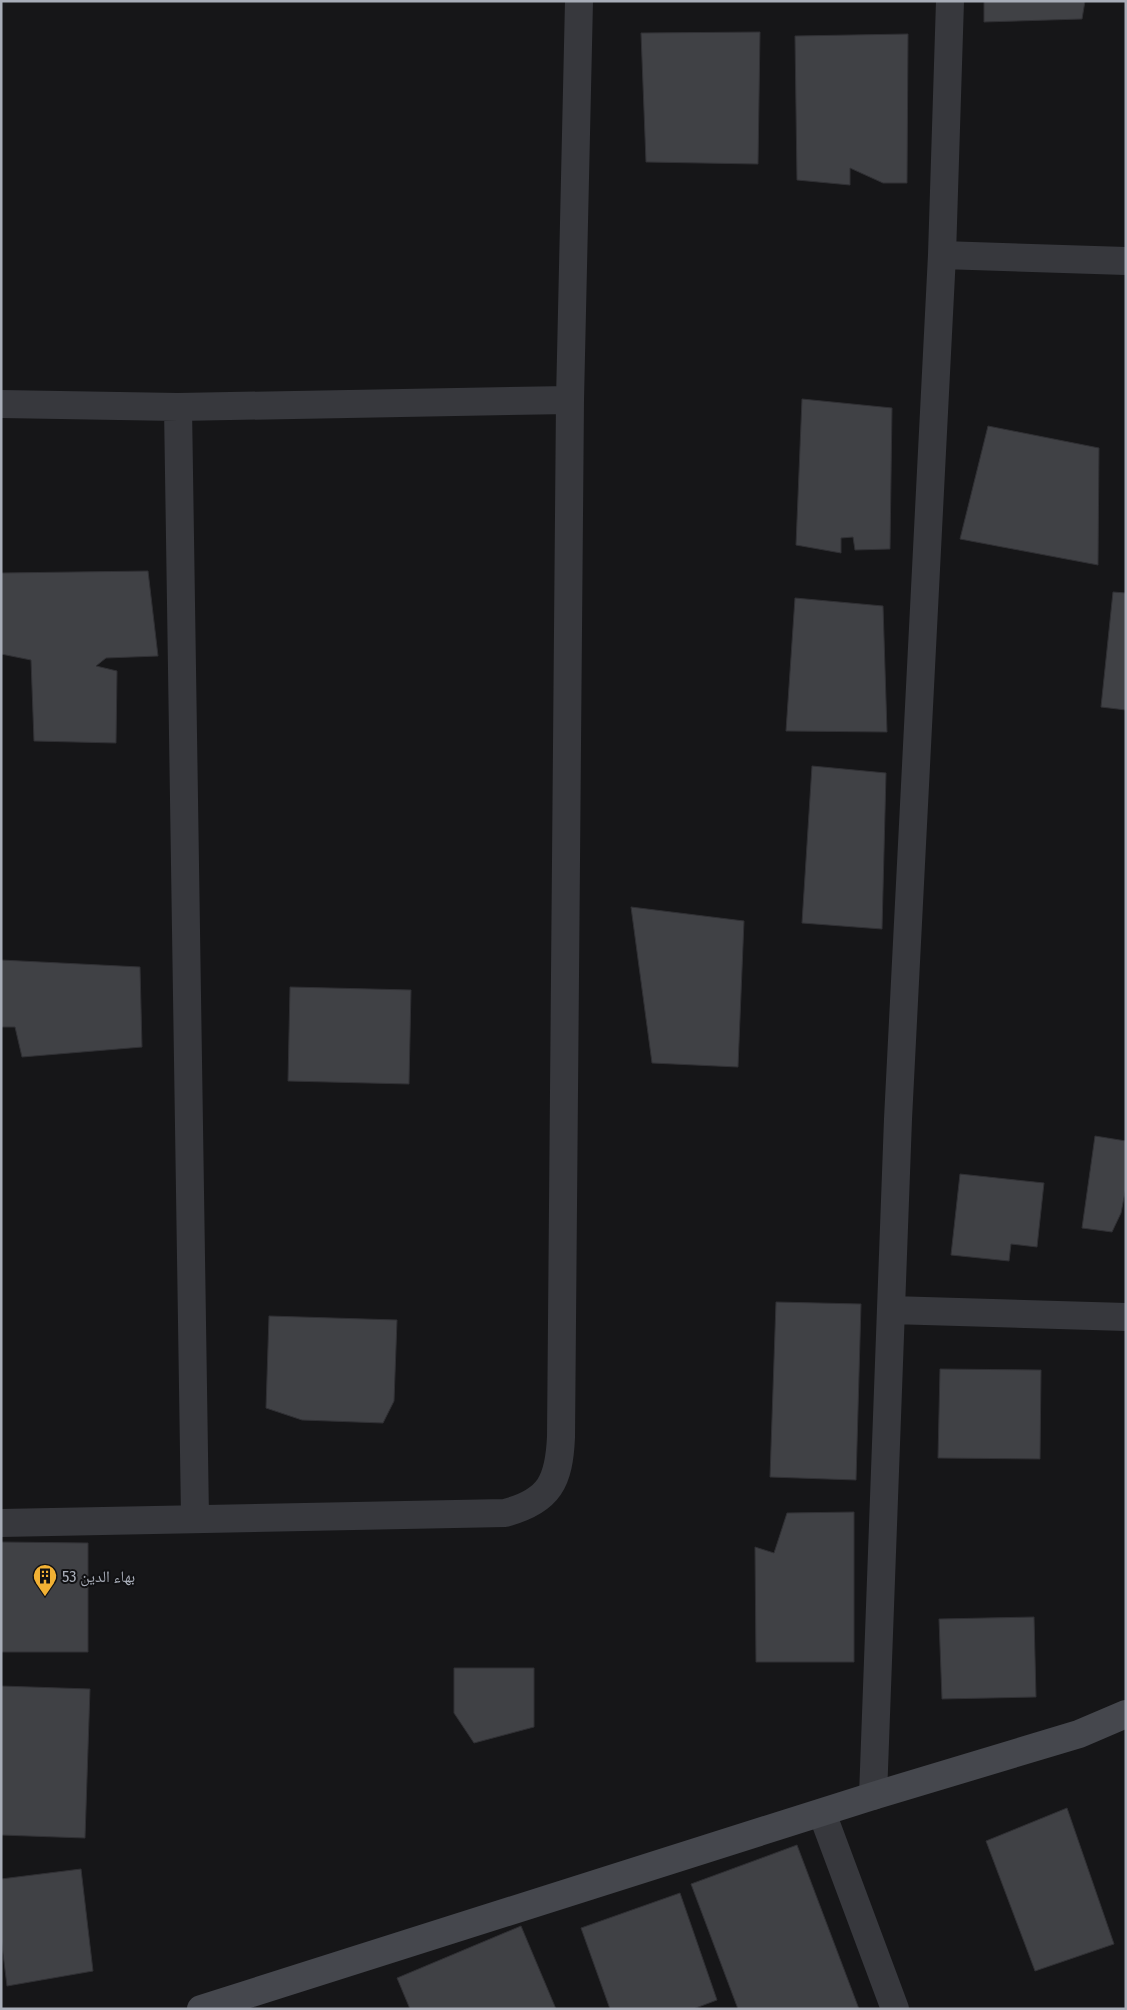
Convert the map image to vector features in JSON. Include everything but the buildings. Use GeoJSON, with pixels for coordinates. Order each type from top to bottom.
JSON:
{"type":"FeatureCollection","features":[{"type":"Feature","properties":{"kind":"street"},"geometry":{"type":"LineString","coordinates":[[1,1523],[506,1513],[527,1507],[543,1495],[554,1479],[560,1459],[561,1437],[570,400],[579,1]]}},
{"type":"Feature","properties":{"kind":"street"},"geometry":{"type":"LineString","coordinates":[[873,1796],[898,1119],[942,255],[950,1]]}},
{"type":"Feature","properties":{"kind":"street"},"geometry":{"type":"LineString","coordinates":[[942,255],[1126,261]]}},
{"type":"Feature","properties":{"kind":"street"},"geometry":{"type":"LineString","coordinates":[[1,404],[178,407],[570,400]]}},
{"type":"Feature","properties":{"kind":"street"},"geometry":{"type":"LineString","coordinates":[[178,407],[194,1518]]}},
{"type":"Feature","properties":{"kind":"street"},"geometry":{"type":"LineString","coordinates":[[891,1310],[1126,1317]]}},
{"type":"Feature","properties":{"kind":"street"},"geometry":{"type":"LineString","coordinates":[[201,2009],[873,1796],[1080,1734],[1126,1714]]}},
{"type":"Feature","properties":{"kind":"street"},"geometry":{"type":"LineString","coordinates":[[1080,1734],[1126,1727]]}},
{"type":"Feature","properties":{"kind":"street"},"geometry":{"type":"LineString","coordinates":[[822,1813],[894,2009]]}},
{"type":"Feature","properties":{"kind":"place","name":"بهاء الدين 53"},"geometry":{"type":"Point","coordinates":[45,1597]}}]}
